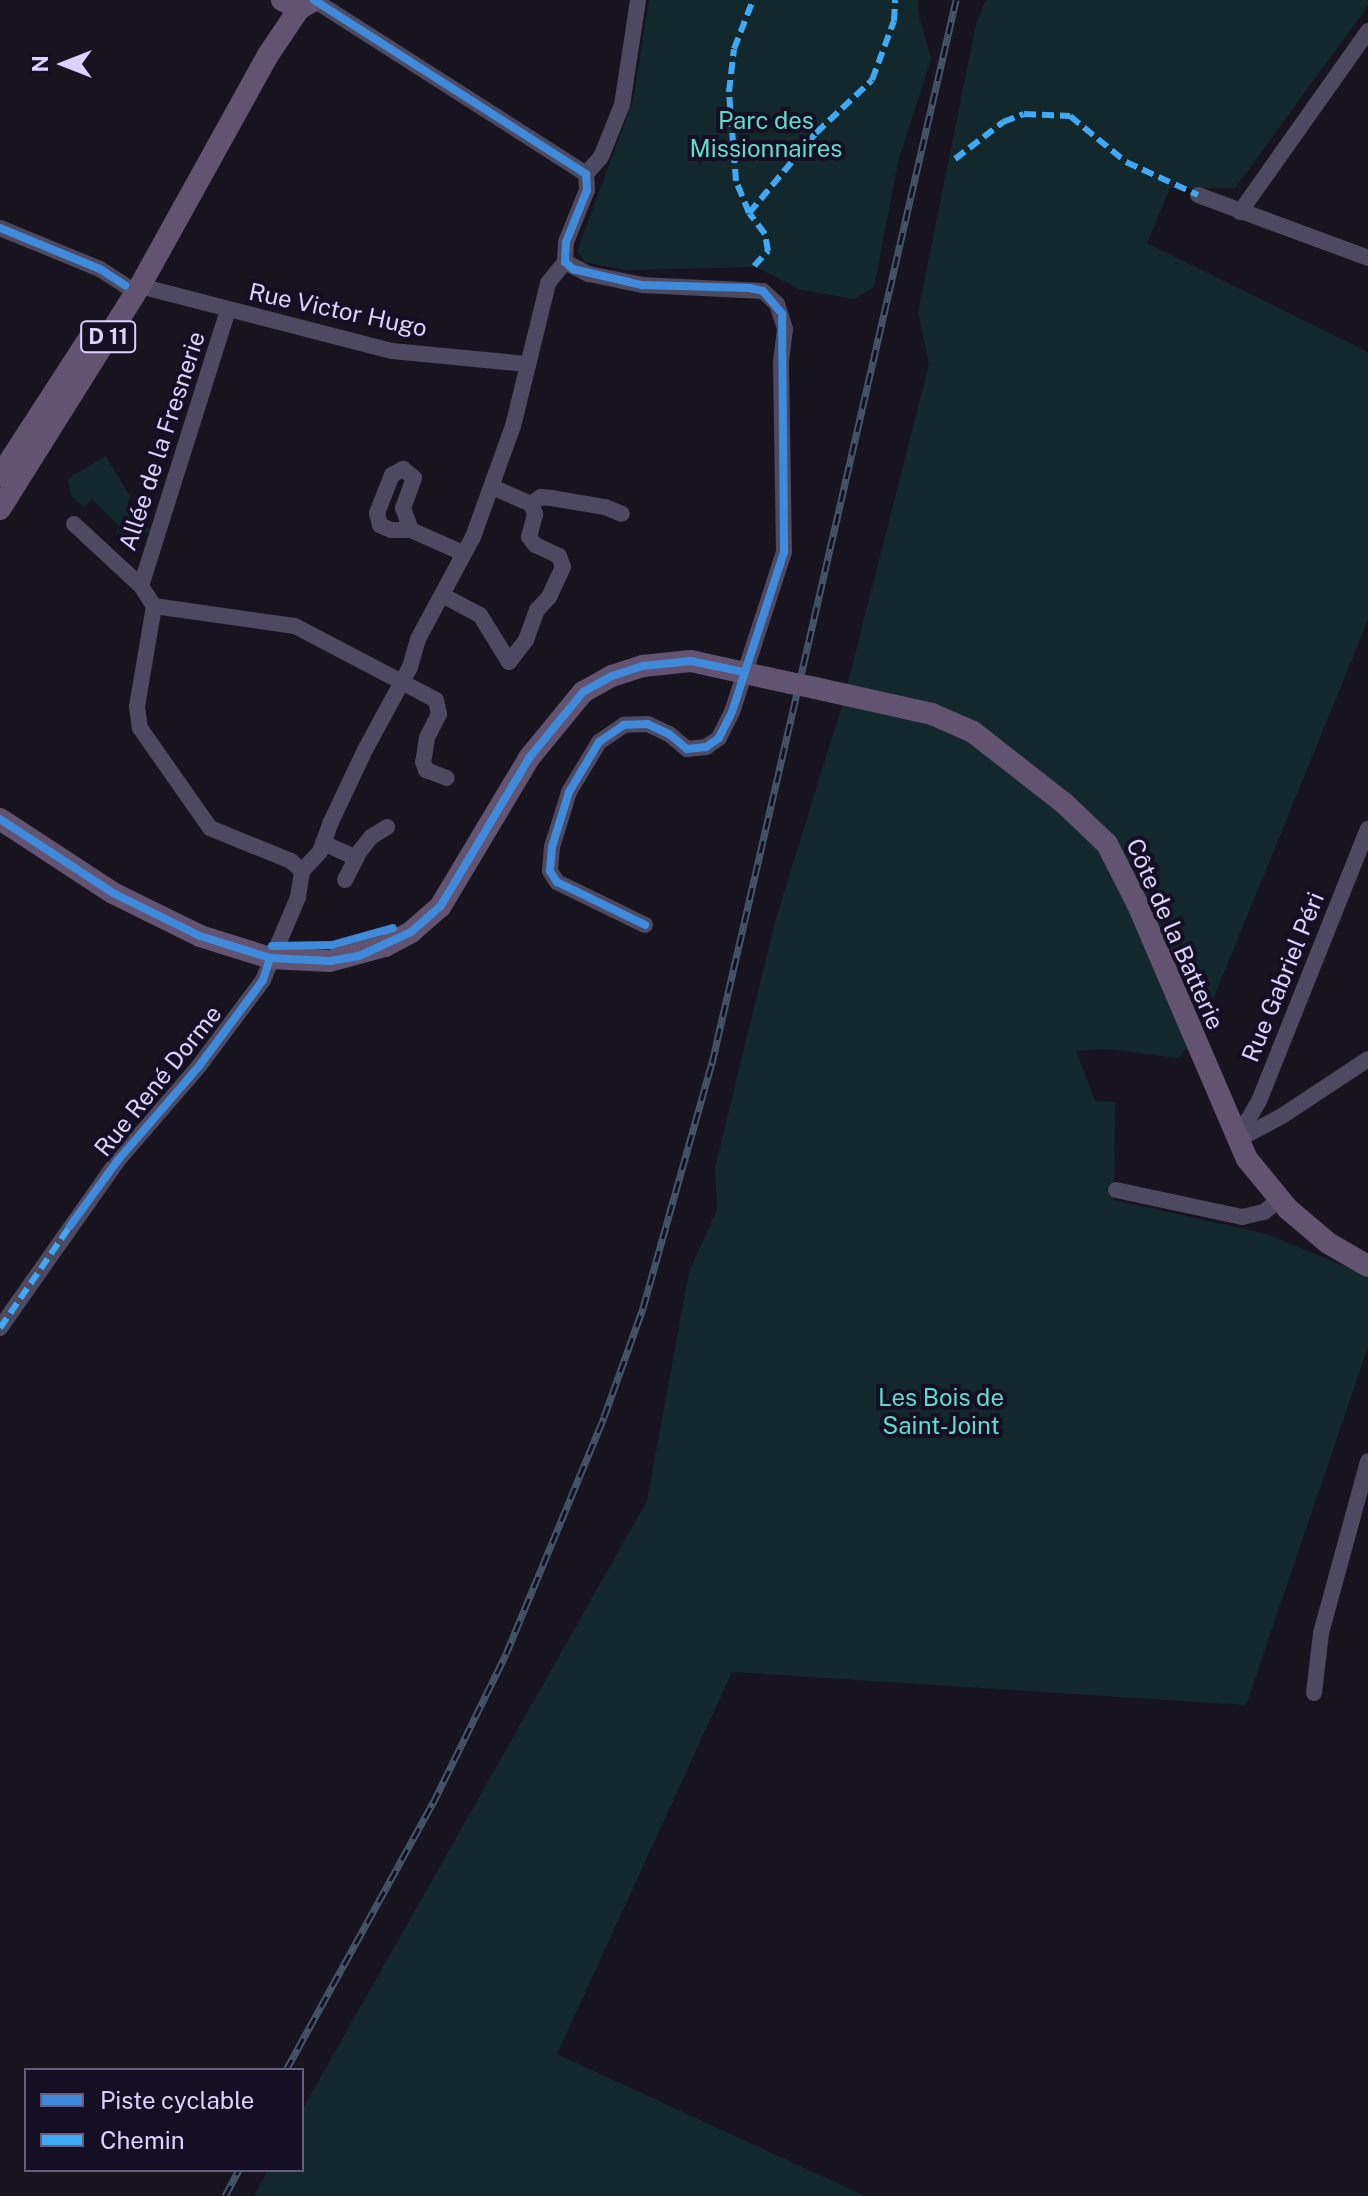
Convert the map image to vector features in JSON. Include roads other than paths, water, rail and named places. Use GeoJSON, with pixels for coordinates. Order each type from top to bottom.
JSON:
{"type":"FeatureCollection","features":[{"type":"Feature","properties":{"kind":"main road","name":"D 11"},"geometry":{"type":"LineString","coordinates":[[0,509],[208,160],[295,3]]}},
{"type":"Feature","properties":{"kind":"main road","name":"D 11"},"geometry":{"type":"LineString","coordinates":[[0,476],[132,285]]}},
{"type":"Feature","properties":{"kind":"main road","name":"Côte de la Batterie"},"geometry":{"type":"LineString","coordinates":[[272,952],[330,961],[359,956],[411,932],[440,907],[443,897],[529,758],[583,692],[612,676],[643,666],[691,661],[932,714],[973,732],[1064,803],[1107,844],[1138,905],[1236,1140],[1280,1199],[1328,1243],[1368,1266]]}},
{"type":"Feature","properties":{"kind":"main road"},"geometry":{"type":"LineString","coordinates":[[0,811],[106,875],[205,926],[272,952]]}},
{"type":"Feature","properties":{"kind":"main road"},"geometry":{"type":"LineString","coordinates":[[0,819],[113,893],[200,936],[272,952]]}},
{"type":"Feature","properties":{"kind":"street"},"geometry":{"type":"LineString","coordinates":[[295,3],[586,174],[601,157],[622,105],[638,0]]}},
{"type":"Feature","properties":{"kind":"street"},"geometry":{"type":"LineString","coordinates":[[1240,212],[1368,31]]}},
{"type":"Feature","properties":{"kind":"street","name":"Rue René Dorme"},"geometry":{"type":"LineString","coordinates":[[0,1328],[118,1160],[199,1066],[263,980],[272,952],[298,897],[302,871],[313,863],[323,843],[359,762],[403,681],[418,639],[463,553],[492,487],[513,426],[548,283],[565,262],[566,242],[587,190],[586,174]]}},
{"type":"Feature","properties":{"kind":"street"},"geometry":{"type":"LineString","coordinates":[[1198,195],[1368,258]]}},
{"type":"Feature","properties":{"kind":"street","name":"Rue Victor Hugo"},"geometry":{"type":"LineString","coordinates":[[0,228],[132,285],[228,310],[392,351],[528,364]]}},
{"type":"Feature","properties":{"kind":"street"},"geometry":{"type":"LineString","coordinates":[[565,262],[589,274],[642,285],[763,291],[777,304],[785,329],[782,423],[784,552],[732,712],[719,738],[706,747],[687,749],[669,734],[648,724],[624,725],[599,742],[569,792],[558,823],[550,871],[557,882],[645,925]]}},
{"type":"Feature","properties":{"kind":"street","name":"Allée de la Fresnerie"},"geometry":{"type":"LineString","coordinates":[[141,586],[228,310]]}},
{"type":"Feature","properties":{"kind":"street"},"geometry":{"type":"LineString","coordinates":[[442,595],[480,615],[509,662],[530,633],[537,610],[549,597],[563,567],[559,556],[535,545],[529,537],[535,514],[531,504],[492,487]]}},
{"type":"Feature","properties":{"kind":"street"},"geometry":{"type":"LineString","coordinates":[[531,504],[541,497],[551,498],[605,507],[622,514]]}},
{"type":"Feature","properties":{"kind":"street"},"geometry":{"type":"LineString","coordinates":[[74,524],[141,586],[154,606],[137,707],[140,728],[210,828],[291,861],[302,871]]}},
{"type":"Feature","properties":{"kind":"street"},"geometry":{"type":"LineString","coordinates":[[411,530],[463,553]]}},
{"type":"Feature","properties":{"kind":"street"},"geometry":{"type":"LineString","coordinates":[[154,606],[295,626],[403,681],[440,705],[427,738],[423,762],[426,770],[447,778]]}},
{"type":"Feature","properties":{"kind":"street"},"geometry":{"type":"LineString","coordinates":[[345,880],[371,837],[387,827]]}},
{"type":"Feature","properties":{"kind":"street","name":"Rue Gabriel Péri"},"geometry":{"type":"LineString","coordinates":[[1236,1140],[1259,1101],[1368,829]]}},
{"type":"Feature","properties":{"kind":"street"},"geometry":{"type":"LineString","coordinates":[[323,843],[356,858]]}},
{"type":"Feature","properties":{"kind":"street"},"geometry":{"type":"LineString","coordinates":[[1236,1140],[1282,1116],[1368,1059]]}},
{"type":"Feature","properties":{"kind":"street"},"geometry":{"type":"LineString","coordinates":[[1116,1190],[1242,1217],[1264,1212],[1280,1199]]}},
{"type":"Feature","properties":{"kind":"street"},"geometry":{"type":"LineString","coordinates":[[1314,1693],[1321,1633],[1368,1461]]}},
{"type":"Feature","properties":{"kind":"railway"},"geometry":{"type":"LineString","coordinates":[[287,2068],[433,1803],[506,1654],[604,1417],[643,1308],[712,1063],[956,0]]}},
{"type":"Feature","properties":{"kind":"railway"},"geometry":{"type":"LineString","coordinates":[[225,2196],[238,2172]]}},
{"type":"Feature","properties":{"kind":"park label","name":"Parc des Missionnaires"},"geometry":{"type":"Point","coordinates":[766,135]}},
{"type":"Feature","properties":{"kind":"park label","name":"Les Bois de Saint-Joint"},"geometry":{"type":"Point","coordinates":[941,1412]}}]}
